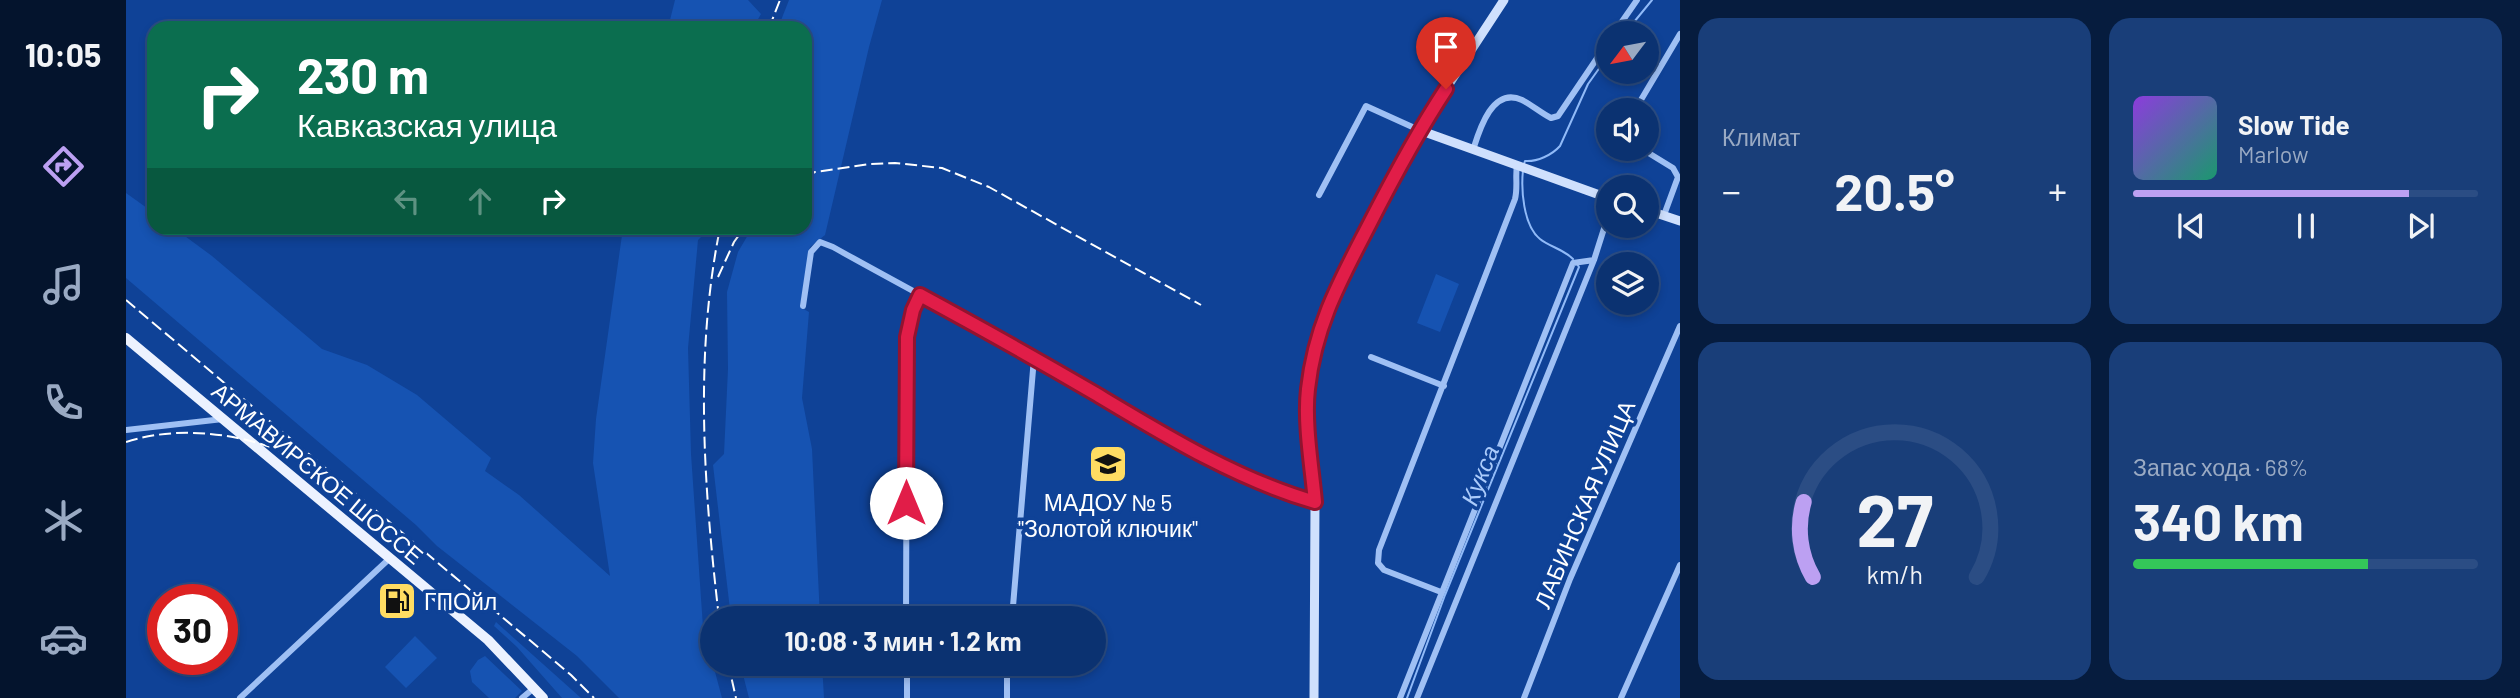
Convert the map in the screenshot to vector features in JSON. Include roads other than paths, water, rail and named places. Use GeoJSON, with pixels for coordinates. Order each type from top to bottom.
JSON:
{"type":"FeatureCollection","features":[{"type":"Feature","properties":{"kind":"main road","name":"АРМАВИРСКОЕ ШОССЕ"},"geometry":{"type":"LineString","coordinates":[[126,338],[488,640],[544,698]]}},
{"type":"Feature","properties":{"kind":"street"},"geometry":{"type":"LineString","coordinates":[[1314,698],[1315,502],[1307,392],[1319,328],[1419,130],[1504,0]]}},
{"type":"Feature","properties":{"kind":"street"},"geometry":{"type":"LineString","coordinates":[[1622,21],[1637,0]]}},
{"type":"Feature","properties":{"kind":"street"},"geometry":{"type":"LineString","coordinates":[[1642,98],[1680,34]]}},
{"type":"Feature","properties":{"kind":"street"},"geometry":{"type":"LineString","coordinates":[[1473,150],[1485,116],[1499,102],[1513,97],[1551,118],[1558,116],[1596,60]]}},
{"type":"Feature","properties":{"kind":"street"},"geometry":{"type":"LineString","coordinates":[[1319,195],[1366,106],[1419,130],[1596,194]]}},
{"type":"Feature","properties":{"kind":"street"},"geometry":{"type":"LineString","coordinates":[[1659,160],[1674,169],[1678,177],[1664,215]]}},
{"type":"Feature","properties":{"kind":"street"},"geometry":{"type":"LineString","coordinates":[[1441,592],[1384,570],[1377,563],[1379,550],[1515,199],[1518,185],[1516,174],[1522,167]]}},
{"type":"Feature","properties":{"kind":"street"},"geometry":{"type":"LineString","coordinates":[[1659,214],[1680,222]]}},
{"type":"Feature","properties":{"kind":"street"},"geometry":{"type":"LineString","coordinates":[[1417,698],[1601,238]]}},
{"type":"Feature","properties":{"kind":"street"},"geometry":{"type":"LineString","coordinates":[[803,306],[811,252],[820,242],[1034,358],[1179,443],[1248,479],[1315,502]]}},
{"type":"Feature","properties":{"kind":"street"},"geometry":{"type":"LineString","coordinates":[[1400,698],[1573,263],[1594,260]]}},
{"type":"Feature","properties":{"kind":"street"},"geometry":{"type":"LineString","coordinates":[[906,606],[907,337],[913,310],[920,295]]}},
{"type":"Feature","properties":{"kind":"street","name":"ЛАБИНСКАЯ УЛИЦА"},"geometry":{"type":"LineString","coordinates":[[1524,698],[1570,579],[1680,326]]}},
{"type":"Feature","properties":{"kind":"street"},"geometry":{"type":"LineString","coordinates":[[1371,357],[1444,386]]}},
{"type":"Feature","properties":{"kind":"street"},"geometry":{"type":"LineString","coordinates":[[1013,606],[1034,358]]}},
{"type":"Feature","properties":{"kind":"street"},"geometry":{"type":"LineString","coordinates":[[126,430],[223,419]]}},
{"type":"Feature","properties":{"kind":"street"},"geometry":{"type":"LineString","coordinates":[[240,698],[389,559]]}},
{"type":"Feature","properties":{"kind":"street"},"geometry":{"type":"LineString","coordinates":[[1621,698],[1680,565]]}},
{"type":"Feature","properties":{"kind":"street"},"geometry":{"type":"LineString","coordinates":[[907,676],[907,698]]}},
{"type":"Feature","properties":{"kind":"street"},"geometry":{"type":"LineString","coordinates":[[1007,676],[1007,698]]}},
{"type":"Feature","properties":{"kind":"street"},"geometry":{"type":"LineString","coordinates":[[522,698],[534,688]]}},
{"type":"Feature","properties":{"kind":"waterway","name":"Кукса"},"geometry":{"type":"LineString","coordinates":[[1635,21],[1652,0]]}},
{"type":"Feature","properties":{"kind":"waterway","name":"Кукса"},"geometry":{"type":"LineString","coordinates":[[1524,164],[1525,161],[1549,155],[1560,146],[1588,84],[1596,73]]}},
{"type":"Feature","properties":{"kind":"waterway","name":"Кукса"},"geometry":{"type":"LineString","coordinates":[[1523,170],[1523,196],[1534,233],[1573,259]]}},
{"type":"Feature","properties":{"kind":"waterway","name":"Кукса"},"geometry":{"type":"LineString","coordinates":[[1407,698],[1445,595],[1579,267],[1577,264]]}},
{"type":"Feature","properties":{"kind":"railway"},"geometry":{"type":"LineString","coordinates":[[772,21],[780,0]]}},
{"type":"Feature","properties":{"kind":"railway"},"geometry":{"type":"LineString","coordinates":[[812,174],[869,164],[895,163],[942,168],[989,187],[1201,305]]}},
{"type":"Feature","properties":{"kind":"railway"},"geometry":{"type":"LineString","coordinates":[[718,606],[706,472],[704,374],[712,276],[719,235]]}},
{"type":"Feature","properties":{"kind":"railway"},"geometry":{"type":"LineString","coordinates":[[718,277],[739,235]]}},
{"type":"Feature","properties":{"kind":"railway"},"geometry":{"type":"LineString","coordinates":[[126,300],[571,675],[594,698]]}},
{"type":"Feature","properties":{"kind":"railway"},"geometry":{"type":"LineString","coordinates":[[126,442],[175,433],[226,436],[277,449],[321,472]]}},
{"type":"Feature","properties":{"kind":"railway"},"geometry":{"type":"LineString","coordinates":[[731,676],[736,698]]}},
{"type":"Feature","properties":{"kind":"place","name":"МАДОУ № 5 \"Золотой ключик\""},"geometry":{"type":"Point","coordinates":[1108,464]}},
{"type":"Feature","properties":{"kind":"place","name":"ГПОйл"},"geometry":{"type":"Point","coordinates":[397,601]}}]}
